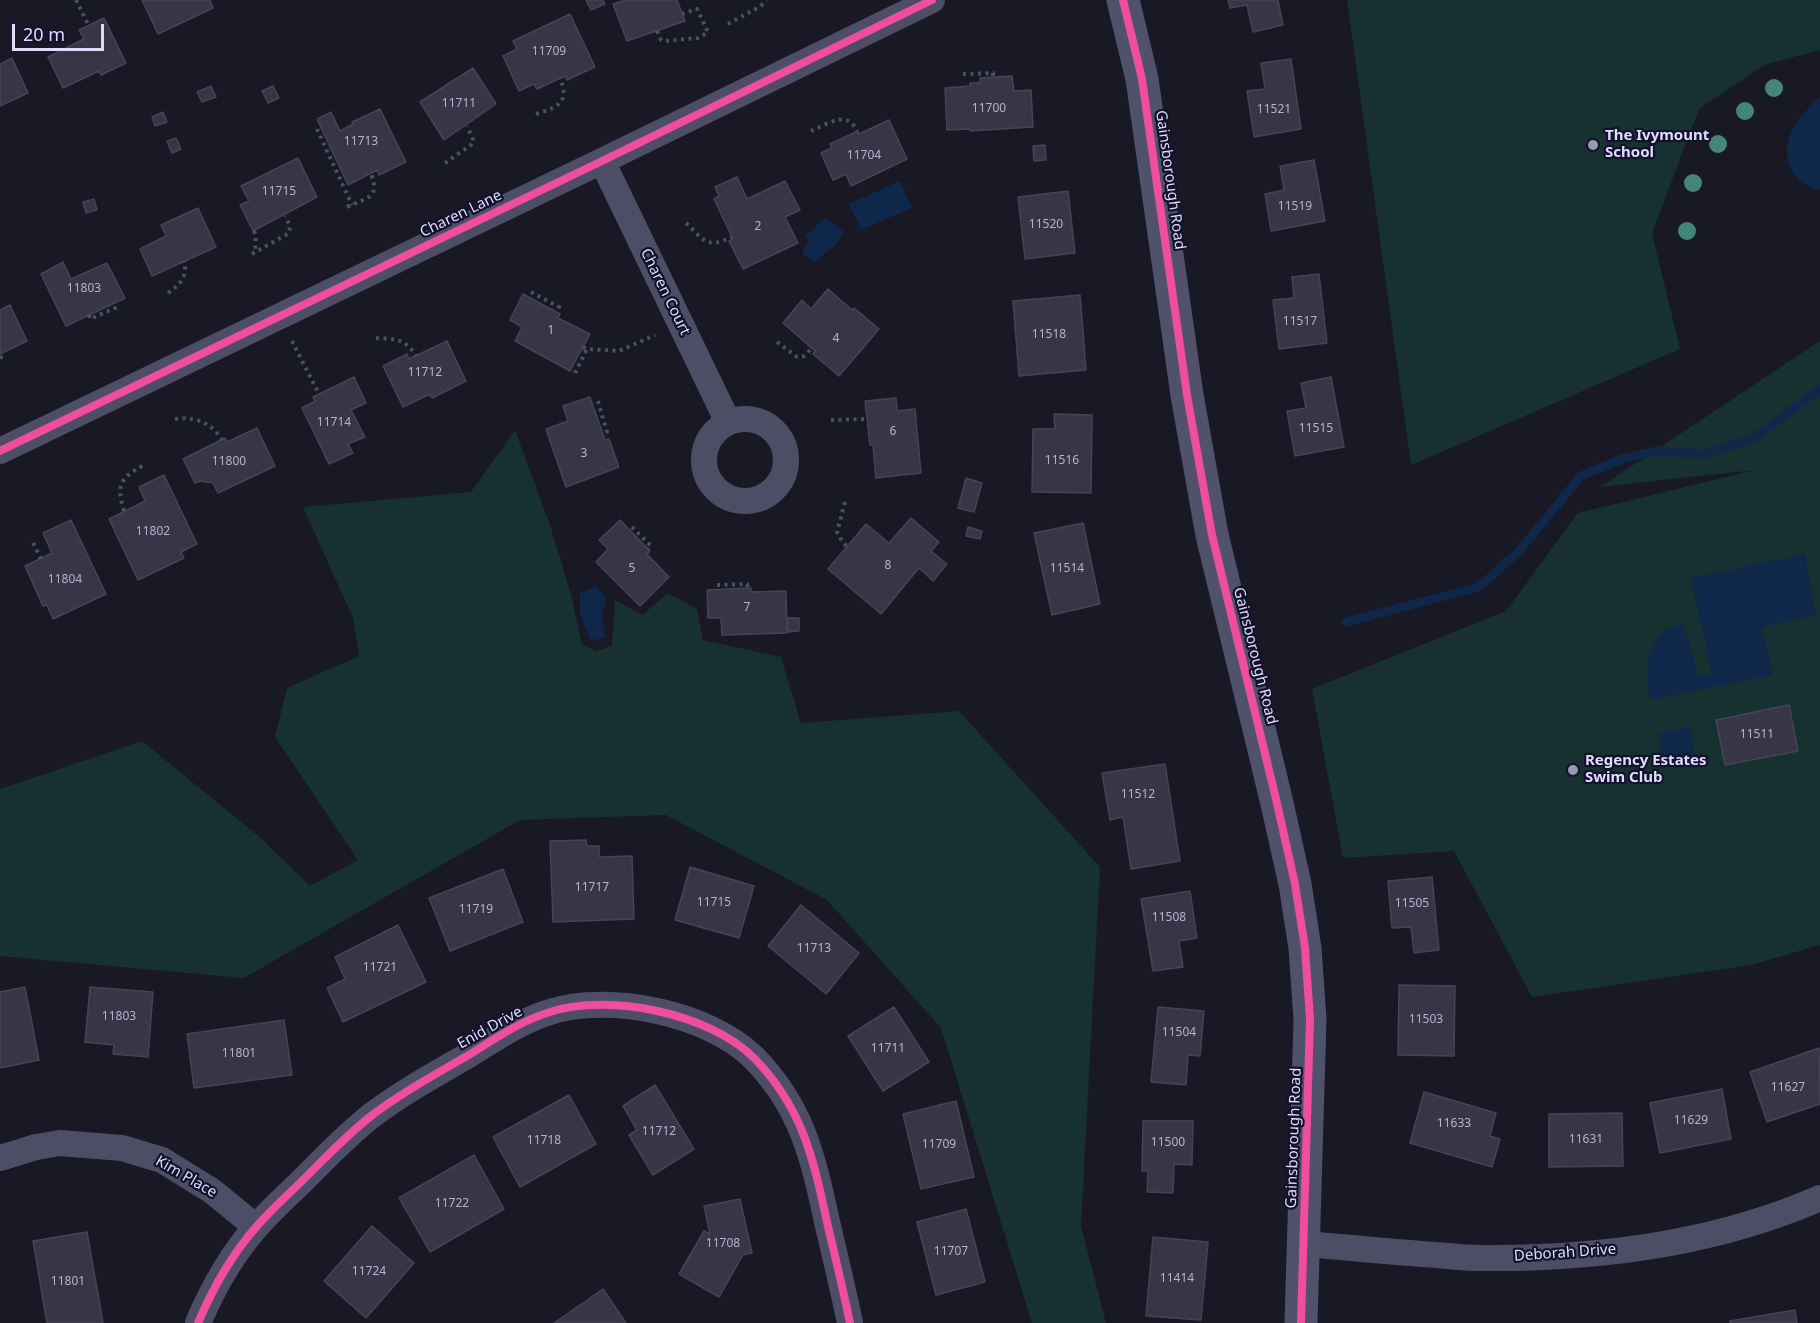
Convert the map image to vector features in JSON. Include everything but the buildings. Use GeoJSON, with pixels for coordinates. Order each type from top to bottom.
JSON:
{"type":"FeatureCollection","features":[{"type":"Feature","properties":{"kind":"street","name":"Charen Lane"},"geometry":{"type":"LineString","coordinates":[[0,451],[932,0]]}},
{"type":"Feature","properties":{"kind":"street","name":"Gainsborough Road"},"geometry":{"type":"LineString","coordinates":[[1124,0],[1142,79],[1187,395],[1212,535],[1267,759],[1297,895],[1305,948],[1310,1019],[1301,1323]]}},
{"type":"Feature","properties":{"kind":"street","name":"Charen Court"},"geometry":{"type":"LineString","coordinates":[[602,161],[728,422]]}},
{"type":"Feature","properties":{"kind":"street","name":"Enid Drive"},"geometry":{"type":"LineString","coordinates":[[198,1323],[226,1270],[256,1227],[336,1146],[371,1116],[407,1090],[515,1027],[550,1012],[580,1007],[634,1006],[707,1026],[723,1035],[751,1056],[784,1095],[808,1145],[850,1323]]}},
{"type":"Feature","properties":{"kind":"street","name":"Kim Place"},"geometry":{"type":"LineString","coordinates":[[0,1158],[36,1147],[60,1143],[122,1148],[162,1160],[212,1191],[256,1227]]}},
{"type":"Feature","properties":{"kind":"street","name":"Deborah Drive"},"geometry":{"type":"LineString","coordinates":[[1304,1244],[1479,1258],[1558,1257],[1642,1246],[1724,1230],[1766,1218],[1820,1198]]}},
{"type":"Feature","properties":{"kind":"path"},"geometry":{"type":"LineString","coordinates":[[76,0],[88,26]]}},
{"type":"Feature","properties":{"kind":"path"},"geometry":{"type":"LineString","coordinates":[[728,24],[761,6],[766,0]]}},
{"type":"Feature","properties":{"kind":"path"},"geometry":{"type":"LineString","coordinates":[[657,31],[661,40],[665,41],[698,38],[708,32],[697,9],[682,14]]}},
{"type":"Feature","properties":{"kind":"path"},"geometry":{"type":"LineString","coordinates":[[963,75],[993,73],[993,77]]}},
{"type":"Feature","properties":{"kind":"path"},"geometry":{"type":"LineString","coordinates":[[536,114],[559,103],[565,97],[560,78]]}},
{"type":"Feature","properties":{"kind":"path"},"geometry":{"type":"LineString","coordinates":[[811,131],[840,119],[854,124],[857,131]]}},
{"type":"Feature","properties":{"kind":"path"},"geometry":{"type":"LineString","coordinates":[[445,163],[474,141],[467,126]]}},
{"type":"Feature","properties":{"kind":"path"},"geometry":{"type":"LineString","coordinates":[[317,129],[350,206],[369,198],[374,192],[376,186],[371,174]]}},
{"type":"Feature","properties":{"kind":"path"},"geometry":{"type":"LineString","coordinates":[[254,231],[256,236],[253,254],[289,233],[291,226],[285,216]]}},
{"type":"Feature","properties":{"kind":"path"},"geometry":{"type":"LineString","coordinates":[[686,223],[712,244],[732,237]]}},
{"type":"Feature","properties":{"kind":"path"},"geometry":{"type":"LineString","coordinates":[[168,293],[181,284],[186,270],[184,261]]}},
{"type":"Feature","properties":{"kind":"path"},"geometry":{"type":"LineString","coordinates":[[531,292],[559,307],[557,312]]}},
{"type":"Feature","properties":{"kind":"path"},"geometry":{"type":"LineString","coordinates":[[89,315],[90,319],[120,306]]}},
{"type":"Feature","properties":{"kind":"path"},"geometry":{"type":"LineString","coordinates":[[280,316],[319,394]]}},
{"type":"Feature","properties":{"kind":"path"},"geometry":{"type":"LineString","coordinates":[[575,373],[585,348],[619,351],[680,323]]}},
{"type":"Feature","properties":{"kind":"path"},"geometry":{"type":"LineString","coordinates":[[376,338],[405,342],[416,356]]}},
{"type":"Feature","properties":{"kind":"path"},"geometry":{"type":"LineString","coordinates":[[777,342],[797,357],[804,356],[812,348]]}},
{"type":"Feature","properties":{"kind":"path"},"geometry":{"type":"LineString","coordinates":[[0,358],[4,357],[2,353]]}},
{"type":"Feature","properties":{"kind":"path"},"geometry":{"type":"LineString","coordinates":[[598,401],[607,432],[603,433]]}},
{"type":"Feature","properties":{"kind":"path"},"geometry":{"type":"LineString","coordinates":[[175,419],[185,417],[206,424],[216,431],[222,440]]}},
{"type":"Feature","properties":{"kind":"path"},"geometry":{"type":"LineString","coordinates":[[831,420],[867,419]]}},
{"type":"Feature","properties":{"kind":"path"},"geometry":{"type":"LineString","coordinates":[[124,512],[120,497],[121,483],[128,474],[144,465]]}},
{"type":"Feature","properties":{"kind":"path"},"geometry":{"type":"LineString","coordinates":[[845,502],[837,532],[843,543],[848,546]]}},
{"type":"Feature","properties":{"kind":"path"},"geometry":{"type":"LineString","coordinates":[[632,527],[651,546],[648,549]]}},
{"type":"Feature","properties":{"kind":"path"},"geometry":{"type":"LineString","coordinates":[[33,543],[41,559]]}},
{"type":"Feature","properties":{"kind":"path"},"geometry":{"type":"LineString","coordinates":[[717,585],[747,584],[748,588]]}},
{"type":"Feature","properties":{"kind":"green space","name":"The Ivymount School"},"geometry":{"type":"Polygon","coordinates":[[[1347,0],[1820,0],[1820,50],[1764,65],[1699,109],[1652,233],[1680,349],[1411,465],[1347,0]]]}},
{"type":"Feature","properties":{"kind":"green space","name":"Regency Estates Swim Club"},"geometry":{"type":"Polygon","coordinates":[[[1820,341],[1820,945],[1751,965],[1532,997],[1454,851],[1343,858],[1312,689],[1506,611],[1578,513],[1755,470],[1600,487],[1820,341]]]}},
{"type":"Feature","properties":{"kind":"green space"},"geometry":{"type":"Polygon","coordinates":[[[515,430],[549,522],[571,594],[582,645],[596,651],[612,646],[615,600],[642,615],[668,593],[697,609],[703,640],[781,657],[801,723],[959,711],[1100,867],[1081,1226],[1106,1323],[1032,1323],[941,1028],[827,900],[666,815],[520,820],[244,978],[0,956],[0,789],[142,741],[262,839],[310,886],[358,860],[275,737],[287,688],[359,656],[353,618],[303,507],[471,492],[515,430]]]}},
{"type":"Feature","properties":{"kind":"water"},"geometry":{"type":"Polygon","coordinates":[[[1820,96],[1820,190],[1799,180],[1787,157],[1787,146],[1796,125],[1820,96]]]}},
{"type":"Feature","properties":{"kind":"water"},"geometry":{"type":"Polygon","coordinates":[[[900,181],[912,208],[861,230],[849,204],[900,181]]]}},
{"type":"Feature","properties":{"kind":"water"},"geometry":{"type":"Polygon","coordinates":[[[826,217],[844,232],[835,245],[815,262],[805,256],[802,250],[810,240],[805,236],[826,217]]]}},
{"type":"Feature","properties":{"kind":"water"},"geometry":{"type":"Polygon","coordinates":[[[1805,554],[1816,615],[1761,627],[1773,675],[1650,700],[1648,663],[1650,654],[1658,638],[1672,627],[1683,623],[1699,676],[1712,674],[1691,578],[1805,554]]]}},
{"type":"Feature","properties":{"kind":"water"},"geometry":{"type":"Polygon","coordinates":[[[596,587],[606,599],[602,616],[605,637],[591,641],[580,614],[580,593],[596,587]]]}},
{"type":"Feature","properties":{"kind":"water"},"geometry":{"type":"Polygon","coordinates":[[[1690,727],[1695,754],[1663,760],[1658,733],[1690,727]]]}},
{"type":"Feature","properties":{"kind":"waterway"},"geometry":{"type":"LineString","coordinates":[[1346,622],[1479,587],[1519,551],[1581,476],[1622,459],[1655,451],[1703,454],[1753,439],[1820,389]]}},
{"type":"Feature","properties":{"kind":"cycle path"},"geometry":{"type":"LineString","coordinates":[[0,451],[932,0]]}},
{"type":"Feature","properties":{"kind":"cycle path"},"geometry":{"type":"LineString","coordinates":[[1123,0],[1142,79],[1187,395],[1212,535],[1276,799],[1295,884],[1305,948],[1310,1019],[1301,1323]]}},
{"type":"Feature","properties":{"kind":"cycle path"},"geometry":{"type":"LineString","coordinates":[[198,1323],[224,1272],[248,1237],[329,1153],[371,1116],[418,1084],[528,1020],[550,1012],[600,1005],[629,1006],[657,1011],[711,1029],[735,1042],[770,1076],[794,1114],[810,1154],[850,1323]]}},
{"type":"Feature","properties":{"kind":"place","name":"The Ivymount School"},"geometry":{"type":"Point","coordinates":[1593,145]}},
{"type":"Feature","properties":{"kind":"place","name":"Regency Estates Swim Club"},"geometry":{"type":"Point","coordinates":[1573,770]}}]}
